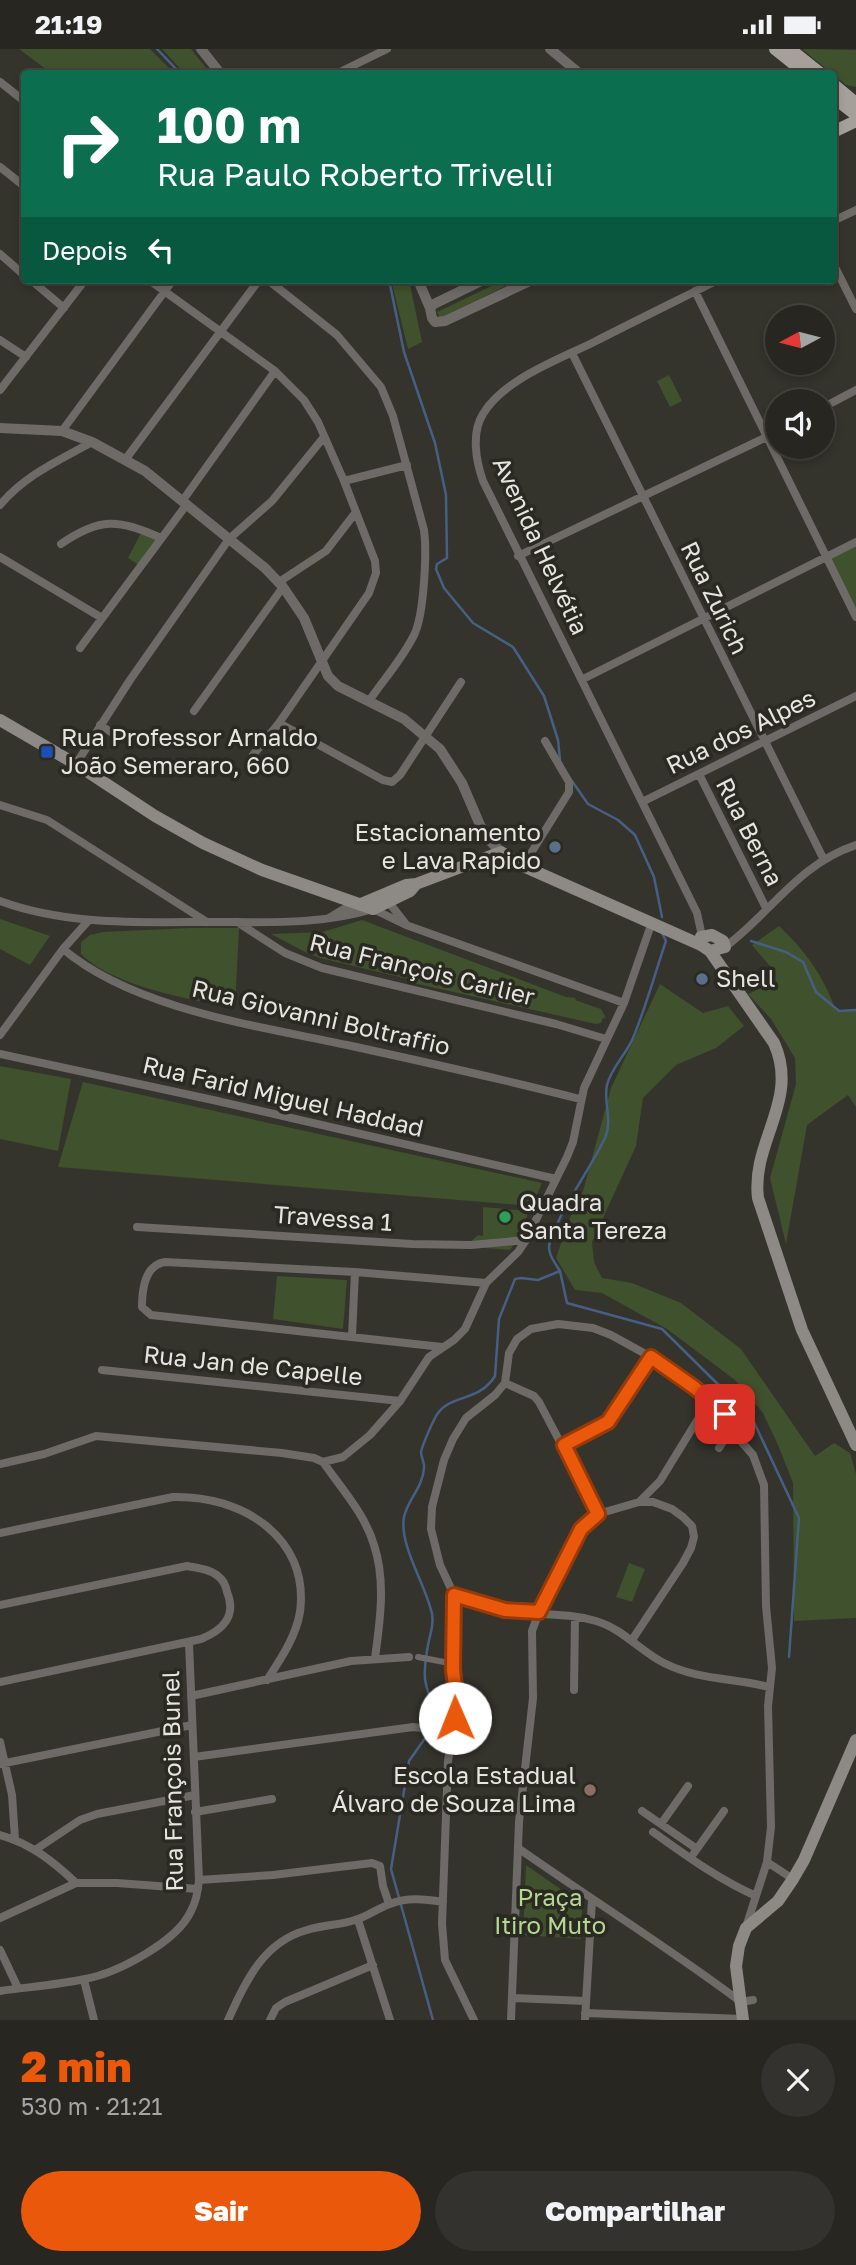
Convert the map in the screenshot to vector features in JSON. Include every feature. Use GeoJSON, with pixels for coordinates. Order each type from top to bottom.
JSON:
{"type":"FeatureCollection","features":[{"type":"Feature","properties":{"kind":"main road"},"geometry":{"type":"LineString","coordinates":[[775,49],[801,70]]}},
{"type":"Feature","properties":{"kind":"main road"},"geometry":{"type":"LineString","coordinates":[[790,49],[816,70]]}},
{"type":"Feature","properties":{"kind":"main road"},"geometry":{"type":"LineString","coordinates":[[837,89],[856,115]]}},
{"type":"Feature","properties":{"kind":"main road"},"geometry":{"type":"LineString","coordinates":[[837,130],[856,121]]}},
{"type":"Feature","properties":{"kind":"main road"},"geometry":{"type":"LineString","coordinates":[[0,720],[76,764],[155,816],[221,852],[304,886],[367,907],[386,899],[406,885],[416,884],[502,852],[523,866],[679,935],[711,942],[722,971],[774,1042],[780,1057],[783,1073],[770,1132],[758,1165],[758,1198],[802,1330],[856,1445]]}},
{"type":"Feature","properties":{"kind":"main road"},"geometry":{"type":"LineString","coordinates":[[743,2020],[747,2001],[736,1966],[738,1946],[746,1928],[778,1901],[793,1879],[856,1740]]}},
{"type":"Feature","properties":{"kind":"street"},"geometry":{"type":"LineString","coordinates":[[201,49],[218,70]]}},
{"type":"Feature","properties":{"kind":"street"},"geometry":{"type":"LineString","coordinates":[[344,70],[387,49]]}},
{"type":"Feature","properties":{"kind":"street"},"geometry":{"type":"LineString","coordinates":[[550,49],[575,70]]}},
{"type":"Feature","properties":{"kind":"street"},"geometry":{"type":"LineString","coordinates":[[0,82],[21,99]]}},
{"type":"Feature","properties":{"kind":"street"},"geometry":{"type":"LineString","coordinates":[[0,96],[10,91]]}},
{"type":"Feature","properties":{"kind":"street"},"geometry":{"type":"LineString","coordinates":[[1,170],[21,184]]}},
{"type":"Feature","properties":{"kind":"street"},"geometry":{"type":"LineString","coordinates":[[837,219],[856,210]]}},
{"type":"Feature","properties":{"kind":"street"},"geometry":{"type":"LineString","coordinates":[[0,254],[21,272]]}},
{"type":"Feature","properties":{"kind":"street"},"geometry":{"type":"LineString","coordinates":[[837,271],[856,309]]}},
{"type":"Feature","properties":{"kind":"street"},"geometry":{"type":"LineString","coordinates":[[36,284],[64,308]]}},
{"type":"Feature","properties":{"kind":"street"},"geometry":{"type":"LineString","coordinates":[[0,390],[82,284]]}},
{"type":"Feature","properties":{"kind":"street"},"geometry":{"type":"LineString","coordinates":[[154,284],[275,371],[304,400],[324,437],[373,549],[376,573],[369,593],[279,723],[253,755]]}},
{"type":"Feature","properties":{"kind":"street"},"geometry":{"type":"LineString","coordinates":[[62,431],[170,284]]}},
{"type":"Feature","properties":{"kind":"street"},"geometry":{"type":"LineString","coordinates":[[125,460],[256,284]]}},
{"type":"Feature","properties":{"kind":"street"},"geometry":{"type":"LineString","coordinates":[[273,284],[337,335],[371,374],[386,397],[407,465],[425,539],[418,625],[410,642],[369,701]]}},
{"type":"Feature","properties":{"kind":"street"},"geometry":{"type":"LineString","coordinates":[[420,284],[435,322],[445,321],[524,284]]}},
{"type":"Feature","properties":{"kind":"street"},"geometry":{"type":"LineString","coordinates":[[430,308],[475,284]]}},
{"type":"Feature","properties":{"kind":"street","name":"Avenida Helvétia"},"geometry":{"type":"LineString","coordinates":[[710,284],[541,367],[510,387],[489,405],[479,423],[476,447],[477,464],[483,481],[711,942]]}},
{"type":"Feature","properties":{"kind":"street"},"geometry":{"type":"LineString","coordinates":[[695,291],[765,435]]}},
{"type":"Feature","properties":{"kind":"street"},"geometry":{"type":"LineString","coordinates":[[0,340],[26,357]]}},
{"type":"Feature","properties":{"kind":"street","name":"Rua Zurich"},"geometry":{"type":"LineString","coordinates":[[572,353],[824,860]]}},
{"type":"Feature","properties":{"kind":"street"},"geometry":{"type":"LineString","coordinates":[[80,648],[161,538],[275,371]]}},
{"type":"Feature","properties":{"kind":"street"},"geometry":{"type":"LineString","coordinates":[[835,401],[856,390]]}},
{"type":"Feature","properties":{"kind":"street"},"geometry":{"type":"LineString","coordinates":[[0,428],[62,431],[92,442],[145,471],[229,539],[281,584],[304,618],[315,640],[320,663],[328,677],[338,686],[404,719],[440,749],[462,783],[480,825],[491,842],[502,852]]}},
{"type":"Feature","properties":{"kind":"street"},"geometry":{"type":"LineString","coordinates":[[76,764],[229,539],[272,501],[324,437]]}},
{"type":"Feature","properties":{"kind":"street"},"geometry":{"type":"LineString","coordinates":[[519,555],[765,437]]}},
{"type":"Feature","properties":{"kind":"street"},"geometry":{"type":"LineString","coordinates":[[0,505],[30,476],[92,442]]}},
{"type":"Feature","properties":{"kind":"street"},"geometry":{"type":"LineString","coordinates":[[777,459],[856,617]]}},
{"type":"Feature","properties":{"kind":"street"},"geometry":{"type":"LineString","coordinates":[[344,481],[407,465]]}},
{"type":"Feature","properties":{"kind":"street"},"geometry":{"type":"LineString","coordinates":[[194,712],[281,584],[326,551],[356,512]]}},
{"type":"Feature","properties":{"kind":"street"},"geometry":{"type":"LineString","coordinates":[[61,544],[83,529],[103,523],[130,527],[161,538]]}},
{"type":"Feature","properties":{"kind":"street"},"geometry":{"type":"LineString","coordinates":[[583,680],[856,542]]}},
{"type":"Feature","properties":{"kind":"street"},"geometry":{"type":"LineString","coordinates":[[0,557],[102,618]]}},
{"type":"Feature","properties":{"kind":"street"},"geometry":{"type":"LineString","coordinates":[[279,723],[383,780],[392,782],[400,775],[461,682]]}},
{"type":"Feature","properties":{"kind":"street","name":"Rua dos Alpes"},"geometry":{"type":"LineString","coordinates":[[642,802],[856,696]]}},
{"type":"Feature","properties":{"kind":"street"},"geometry":{"type":"LineString","coordinates":[[100,725],[114,734]]}},
{"type":"Feature","properties":{"kind":"street"},"geometry":{"type":"LineString","coordinates":[[523,866],[568,796],[570,788],[545,741]]}},
{"type":"Feature","properties":{"kind":"street","name":"Rua Berna"},"geometry":{"type":"LineString","coordinates":[[699,774],[766,908]]}},
{"type":"Feature","properties":{"kind":"street"},"geometry":{"type":"LineString","coordinates":[[0,805],[47,820],[207,922]]}},
{"type":"Feature","properties":{"kind":"street"},"geometry":{"type":"LineString","coordinates":[[711,942],[741,935],[766,908],[812,867],[856,845]]}},
{"type":"Feature","properties":{"kind":"street"},"geometry":{"type":"LineString","coordinates":[[386,899],[406,925]]}},
{"type":"Feature","properties":{"kind":"street"},"geometry":{"type":"LineString","coordinates":[[0,901],[39,914],[89,921],[327,920],[348,917],[367,907]]}},
{"type":"Feature","properties":{"kind":"street"},"geometry":{"type":"LineString","coordinates":[[327,920],[344,909],[367,907],[406,925],[624,1003]]}},
{"type":"Feature","properties":{"kind":"street"},"geometry":{"type":"LineString","coordinates":[[0,1035],[3,1025],[63,949],[89,921]]}},
{"type":"Feature","properties":{"kind":"street","name":"Rua François Carlier"},"geometry":{"type":"LineString","coordinates":[[237,922],[285,953],[322,968],[533,1018],[606,1039]]}},
{"type":"Feature","properties":{"kind":"street"},"geometry":{"type":"LineString","coordinates":[[323,1462],[343,1457],[370,1435],[400,1401],[424,1362],[465,1329],[486,1283],[518,1252],[526,1240],[573,1142],[580,1098],[624,1003],[652,922]]}},
{"type":"Feature","properties":{"kind":"street","name":"Rua Giovanni Boltraffio"},"geometry":{"type":"LineString","coordinates":[[63,949],[86,966],[160,1001],[252,1025],[580,1098]]}},
{"type":"Feature","properties":{"kind":"street","name":"Rua Farid Miguel Haddad"},"geometry":{"type":"LineString","coordinates":[[0,1054],[556,1179]]}},
{"type":"Feature","properties":{"kind":"street","name":"Travessa 1"},"geometry":{"type":"LineString","coordinates":[[137,1227],[412,1244],[471,1245],[526,1240]]}},
{"type":"Feature","properties":{"kind":"street"},"geometry":{"type":"LineString","coordinates":[[442,1347],[151,1315],[142,1307],[142,1300],[149,1271],[153,1266],[165,1262],[355,1272],[486,1283]]}},
{"type":"Feature","properties":{"kind":"street"},"geometry":{"type":"LineString","coordinates":[[352,1336],[355,1272]]}},
{"type":"Feature","properties":{"kind":"street"},"geometry":{"type":"LineString","coordinates":[[474,2020],[446,1960],[442,1924],[447,1761],[457,1701],[453,1670],[454,1595],[434,1548],[431,1529],[432,1507],[444,1460],[466,1418],[495,1395],[505,1383],[512,1345],[524,1333],[542,1326],[558,1324],[593,1328],[611,1335],[651,1357],[695,1388],[734,1425],[719,1448]]}},
{"type":"Feature","properties":{"kind":"street"},"geometry":{"type":"LineString","coordinates":[[564,1445],[608,1422],[651,1357]]}},
{"type":"Feature","properties":{"kind":"street","name":"Rua Jan de Capelle"},"geometry":{"type":"LineString","coordinates":[[102,1370],[400,1401]]}},
{"type":"Feature","properties":{"kind":"street"},"geometry":{"type":"LineString","coordinates":[[505,1383],[534,1396],[544,1409],[598,1514]]}},
{"type":"Feature","properties":{"kind":"street"},"geometry":{"type":"LineString","coordinates":[[639,1502],[653,1491],[660,1481],[706,1406]]}},
{"type":"Feature","properties":{"kind":"street"},"geometry":{"type":"LineString","coordinates":[[731,1430],[753,1455],[764,1485],[766,1606],[772,1668],[769,1687],[771,1827],[767,1862],[746,1928]]}},
{"type":"Feature","properties":{"kind":"street"},"geometry":{"type":"LineString","coordinates":[[0,1464],[44,1454],[96,1436],[282,1453],[323,1462],[364,1522],[374,1542],[379,1562],[381,1610],[375,1658]]}},
{"type":"Feature","properties":{"kind":"street"},"geometry":{"type":"LineString","coordinates":[[0,1533],[173,1497],[194,1496],[215,1500],[257,1517],[279,1538],[289,1554],[298,1580],[300,1596],[297,1625],[281,1659],[267,1680]]}},
{"type":"Feature","properties":{"kind":"street"},"geometry":{"type":"LineString","coordinates":[[511,2020],[518,1848],[533,1698],[532,1631],[581,1529],[598,1514],[639,1502],[653,1502],[672,1509],[692,1526],[694,1537],[683,1563],[632,1640]]}},
{"type":"Feature","properties":{"kind":"street"},"geometry":{"type":"LineString","coordinates":[[0,1605],[187,1566],[219,1577],[231,1602],[229,1617],[217,1632],[188,1643],[0,1682]]}},
{"type":"Feature","properties":{"kind":"street"},"geometry":{"type":"LineString","coordinates":[[454,1595],[505,1610],[575,1616],[597,1621],[632,1640],[663,1663],[681,1670],[769,1687]]}},
{"type":"Feature","properties":{"kind":"street"},"geometry":{"type":"LineString","coordinates":[[574,1690],[575,1616]]}},
{"type":"Feature","properties":{"kind":"street","name":"Rua François Bunel"},"geometry":{"type":"LineString","coordinates":[[0,1991],[84,1980],[138,1959],[188,1918],[198,1884],[188,1643]]}},
{"type":"Feature","properties":{"kind":"street"},"geometry":{"type":"LineString","coordinates":[[191,1696],[375,1658],[413,1657],[444,1662]]}},
{"type":"Feature","properties":{"kind":"street"},"geometry":{"type":"LineString","coordinates":[[3,1764],[192,1725]]}},
{"type":"Feature","properties":{"kind":"street"},"geometry":{"type":"LineString","coordinates":[[194,1757],[413,1727],[422,1728],[450,1742]]}},
{"type":"Feature","properties":{"kind":"street"},"geometry":{"type":"LineString","coordinates":[[0,1742],[12,1795],[15,1839]]}},
{"type":"Feature","properties":{"kind":"street"},"geometry":{"type":"LineString","coordinates":[[661,1824],[688,1786]]}},
{"type":"Feature","properties":{"kind":"street"},"geometry":{"type":"LineString","coordinates":[[35,1850],[80,1820],[97,1814],[195,1795]]}},
{"type":"Feature","properties":{"kind":"street"},"geometry":{"type":"LineString","coordinates":[[195,1812],[272,1799]]}},
{"type":"Feature","properties":{"kind":"street"},"geometry":{"type":"LineString","coordinates":[[642,1811],[697,1849]]}},
{"type":"Feature","properties":{"kind":"street"},"geometry":{"type":"LineString","coordinates":[[690,1859],[724,1811]]}},
{"type":"Feature","properties":{"kind":"street"},"geometry":{"type":"LineString","coordinates":[[653,1832],[730,1884],[756,1896]]}},
{"type":"Feature","properties":{"kind":"street"},"geometry":{"type":"LineString","coordinates":[[0,1835],[15,1839],[35,1850],[76,1883]]}},
{"type":"Feature","properties":{"kind":"street"},"geometry":{"type":"LineString","coordinates":[[518,1848],[592,1900],[747,2001]]}},
{"type":"Feature","properties":{"kind":"street"},"geometry":{"type":"LineString","coordinates":[[767,1862],[793,1879]]}},
{"type":"Feature","properties":{"kind":"street"},"geometry":{"type":"LineString","coordinates":[[0,1918],[76,1883],[198,1884],[372,1863],[380,1866],[389,1904]]}},
{"type":"Feature","properties":{"kind":"street"},"geometry":{"type":"LineString","coordinates":[[228,2020],[251,1974],[264,1955],[282,1940],[310,1929],[358,1920],[389,1904],[422,1899],[443,1902]]}},
{"type":"Feature","properties":{"kind":"street"},"geometry":{"type":"LineString","coordinates":[[592,1900],[585,2017],[743,2020]]}},
{"type":"Feature","properties":{"kind":"street"},"geometry":{"type":"LineString","coordinates":[[358,1920],[390,2020]]}},
{"type":"Feature","properties":{"kind":"street"},"geometry":{"type":"LineString","coordinates":[[0,1950],[18,1989]]}},
{"type":"Feature","properties":{"kind":"street"},"geometry":{"type":"LineString","coordinates":[[270,2020],[276,2008],[285,2002],[373,1965]]}},
{"type":"Feature","properties":{"kind":"street"},"geometry":{"type":"LineString","coordinates":[[84,1980],[94,2020]]}},
{"type":"Feature","properties":{"kind":"street"},"geometry":{"type":"LineString","coordinates":[[513,1998],[586,2001]]}},
{"type":"Feature","properties":{"kind":"green space"},"geometry":{"type":"Polygon","coordinates":[[[19,49],[150,49],[171,70],[47,70],[19,49]]]}},
{"type":"Feature","properties":{"kind":"green space"},"geometry":{"type":"Polygon","coordinates":[[[162,49],[191,49],[208,70],[181,70],[162,49]]]}},
{"type":"Feature","properties":{"kind":"green space"},"geometry":{"type":"Polygon","coordinates":[[[802,49],[856,50],[856,87],[846,85],[837,78],[837,70],[828,70],[802,49]]]}},
{"type":"Feature","properties":{"kind":"green space"},"geometry":{"type":"Polygon","coordinates":[[[392,284],[410,284],[422,342],[408,349],[392,284]]]}},
{"type":"Feature","properties":{"kind":"green space"},"geometry":{"type":"Polygon","coordinates":[[[496,284],[510,284],[440,318],[437,312],[496,284]]]}},
{"type":"Feature","properties":{"kind":"green space"},"geometry":{"type":"Polygon","coordinates":[[[669,375],[682,401],[670,407],[657,381],[669,375]]]}},
{"type":"Feature","properties":{"kind":"green space"},"geometry":{"type":"Polygon","coordinates":[[[142,531],[158,537],[140,566],[128,558],[142,531]]]}},
{"type":"Feature","properties":{"kind":"green space"},"geometry":{"type":"Polygon","coordinates":[[[856,545],[856,611],[830,558],[856,545]]]}},
{"type":"Feature","properties":{"kind":"green space"},"geometry":{"type":"Polygon","coordinates":[[[0,919],[50,936],[30,965],[0,949],[0,919]]]}},
{"type":"Feature","properties":{"kind":"green space"},"geometry":{"type":"Polygon","coordinates":[[[362,920],[566,997],[576,998],[575,1000],[601,1009],[606,1018],[596,1024],[409,982],[408,979],[320,958],[271,934],[322,932],[362,920]]]}},
{"type":"Feature","properties":{"kind":"green space"},"geometry":{"type":"Polygon","coordinates":[[[779,926],[813,965],[836,1011],[856,1010],[856,1107],[848,1095],[807,1125],[786,1244],[770,1178],[796,1084],[795,1058],[771,1019],[748,994],[771,983],[774,971],[752,945],[779,926]]]}},
{"type":"Feature","properties":{"kind":"green space"},"geometry":{"type":"Polygon","coordinates":[[[189,928],[239,928],[235,1008],[175,996],[132,983],[95,965],[81,954],[81,942],[90,935],[189,928]]]}},
{"type":"Feature","properties":{"kind":"green space"},"geometry":{"type":"Polygon","coordinates":[[[660,984],[703,1013],[728,1006],[744,1026],[716,1048],[676,1065],[643,1098],[636,1146],[592,1242],[594,1262],[602,1278],[632,1283],[681,1303],[741,1349],[815,1456],[834,1443],[850,1453],[856,1474],[856,1618],[794,1621],[793,1483],[763,1413],[735,1380],[667,1329],[602,1293],[575,1290],[556,1258],[568,1222],[583,1191],[611,1088],[660,984]]]}},
{"type":"Feature","properties":{"kind":"green space"},"geometry":{"type":"Polygon","coordinates":[[[0,1066],[71,1079],[58,1151],[0,1139],[0,1066]]]}},
{"type":"Feature","properties":{"kind":"green space"},"geometry":{"type":"Polygon","coordinates":[[[83,1082],[542,1183],[532,1206],[58,1167],[83,1082]]]}},
{"type":"Feature","properties":{"kind":"green space","name":"Quadra Santa Tereza"},"geometry":{"type":"Polygon","coordinates":[[[483,1207],[529,1211],[510,1250],[473,1247],[470,1242],[478,1235],[483,1236],[483,1207]]]}},
{"type":"Feature","properties":{"kind":"green space"},"geometry":{"type":"Polygon","coordinates":[[[277,1276],[347,1280],[343,1329],[273,1319],[277,1276]]]}},
{"type":"Feature","properties":{"kind":"green space"},"geometry":{"type":"Polygon","coordinates":[[[629,1563],[645,1569],[632,1602],[616,1597],[629,1563]]]}},
{"type":"Feature","properties":{"kind":"green space","name":"Praça Itiro Muto"},"geometry":{"type":"Polygon","coordinates":[[[526,1865],[582,1904],[581,1939],[523,1935],[526,1865]]]}},
{"type":"Feature","properties":{"kind":"waterway"},"geometry":{"type":"LineString","coordinates":[[157,49],[177,70]]}},
{"type":"Feature","properties":{"kind":"waterway"},"geometry":{"type":"LineString","coordinates":[[390,284],[404,352],[435,443],[446,495],[447,558],[437,564],[436,569],[444,588],[473,623],[513,647],[544,696],[558,740],[560,760]]}},
{"type":"Feature","properties":{"kind":"waterway"},"geometry":{"type":"LineString","coordinates":[[572,781],[588,804],[618,820],[635,835],[654,877],[662,917]]}},
{"type":"Feature","properties":{"kind":"waterway"},"geometry":{"type":"LineString","coordinates":[[433,2020],[391,1869],[409,1761],[440,1717],[425,1680],[432,1614],[405,1540],[404,1517],[423,1475],[421,1452],[438,1413],[451,1403],[481,1390],[495,1376],[499,1319],[515,1279],[538,1280],[560,1271],[550,1253],[550,1242],[605,1138],[608,1125],[607,1085],[630,1044],[642,1014],[666,941],[662,933]]}},
{"type":"Feature","properties":{"kind":"waterway"},"geometry":{"type":"LineString","coordinates":[[751,941],[786,952],[803,962],[816,992],[839,1011],[856,1010]]}},
{"type":"Feature","properties":{"kind":"waterway"},"geometry":{"type":"LineString","coordinates":[[560,1271],[567,1303],[662,1329],[752,1418],[799,1518],[789,1657]]}},
{"type":"Feature","properties":{"kind":"place","name":"Rua Professor Arnaldo João Semeraro, 660"},"geometry":{"type":"Point","coordinates":[47,752]}},
{"type":"Feature","properties":{"kind":"place","name":"Estacionamento e Lava Rapido"},"geometry":{"type":"Point","coordinates":[555,847]}},
{"type":"Feature","properties":{"kind":"place","name":"Shell"},"geometry":{"type":"Point","coordinates":[702,979]}},
{"type":"Feature","properties":{"kind":"place","name":"Quadra Santa Tereza"},"geometry":{"type":"Point","coordinates":[505,1217]}},
{"type":"Feature","properties":{"kind":"place","name":"Escola Estadual Álvaro de Souza Lima"},"geometry":{"type":"Point","coordinates":[590,1790]}},
{"type":"Feature","properties":{"kind":"route"},"geometry":{"type":"LineString","coordinates":[[455,1718],[457,1701],[453,1670],[454,1595],[505,1610],[539,1612],[581,1529],[598,1514],[564,1445],[608,1422],[651,1357],[695,1388],[725,1414]]}}]}
